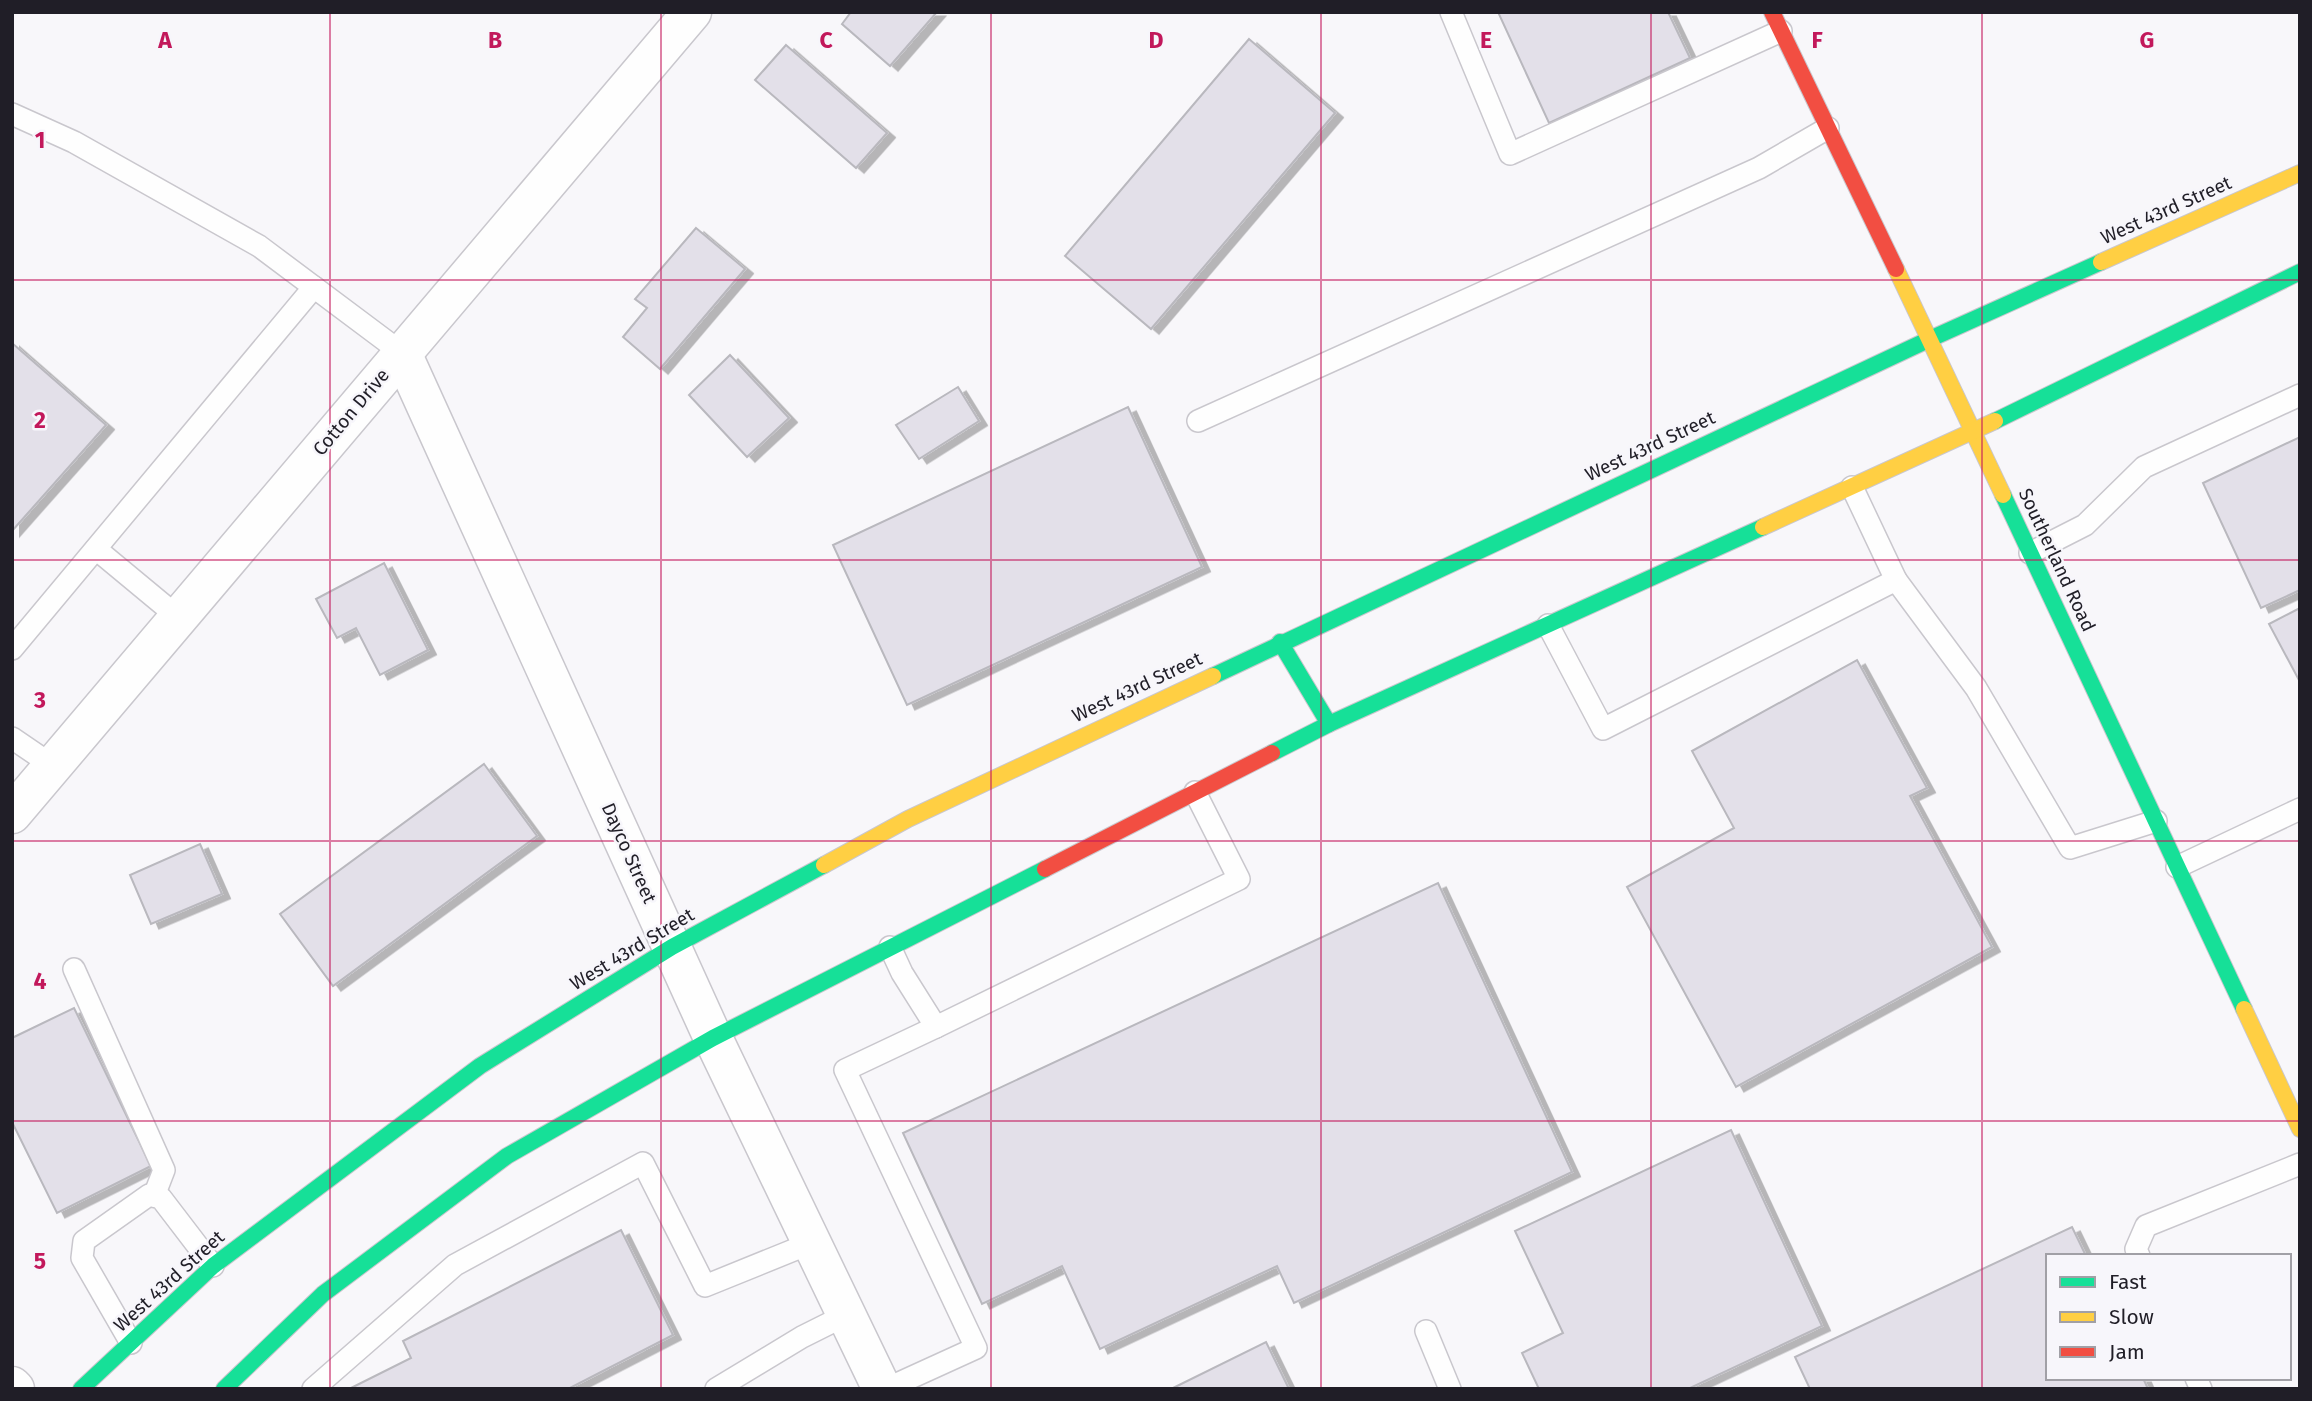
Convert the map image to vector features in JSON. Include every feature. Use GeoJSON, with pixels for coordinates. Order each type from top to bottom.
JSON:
{"type":"FeatureCollection","features":[{"type":"Feature","properties":{"kind":"main road","name":"Southerland Road"},"geometry":{"type":"LineString","coordinates":[[1776,22],[1930,339],[2300,1129]]}},
{"type":"Feature","properties":{"kind":"main road","name":"West 43rd Street"},"geometry":{"type":"LineString","coordinates":[[81,1389],[213,1266],[480,1066],[672,947],[908,819],[1280,642],[1930,339],[2300,173]]}},
{"type":"Feature","properties":{"kind":"main road"},"geometry":{"type":"LineString","coordinates":[[224,1389],[323,1294],[507,1156],[713,1038],[1329,724],[1973,432],[2300,272]]}},
{"type":"Feature","properties":{"kind":"main road"},"geometry":{"type":"LineString","coordinates":[[1280,642],[1329,724]]}},
{"type":"Feature","properties":{"kind":"street","name":"Cotton Drive"},"geometry":{"type":"LineString","coordinates":[[12,814],[692,12]]}},
{"type":"Feature","properties":{"kind":"street","name":"Dayco Street"},"geometry":{"type":"LineString","coordinates":[[402,353],[713,1038],[884,1389]]}},
{"type":"Feature","properties":{"kind":"lane"},"geometry":{"type":"LineString","coordinates":[[1451,12],[1510,153],[1776,22]]}},
{"type":"Feature","properties":{"kind":"lane"},"geometry":{"type":"LineString","coordinates":[[12,114],[74,142],[259,246],[402,353]]}},
{"type":"Feature","properties":{"kind":"lane"},"geometry":{"type":"LineString","coordinates":[[1198,421],[1759,168],[1828,128]]}},
{"type":"Feature","properties":{"kind":"lane"},"geometry":{"type":"LineString","coordinates":[[12,649],[314,287]]}},
{"type":"Feature","properties":{"kind":"lane"},"geometry":{"type":"LineString","coordinates":[[2030,553],[2085,525],[2144,467],[2300,395]]}},
{"type":"Feature","properties":{"kind":"lane"},"geometry":{"type":"LineString","coordinates":[[1852,486],[1896,580],[1976,688],[2070,848],[2156,821]]}},
{"type":"Feature","properties":{"kind":"lane"},"geometry":{"type":"LineString","coordinates":[[96,549],[178,617]]}},
{"type":"Feature","properties":{"kind":"lane"},"geometry":{"type":"LineString","coordinates":[[1548,625],[1603,729],[1896,580]]}},
{"type":"Feature","properties":{"kind":"lane"},"geometry":{"type":"LineString","coordinates":[[12,738],[52,766]]}},
{"type":"Feature","properties":{"kind":"lane"},"geometry":{"type":"LineString","coordinates":[[884,1389],[976,1348],[845,1070],[1239,879],[1195,792]]}},
{"type":"Feature","properties":{"kind":"lane"},"geometry":{"type":"LineString","coordinates":[[2178,867],[2300,808]]}},
{"type":"Feature","properties":{"kind":"lane"},"geometry":{"type":"LineString","coordinates":[[890,947],[902,973],[936,1027]]}},
{"type":"Feature","properties":{"kind":"lane"},"geometry":{"type":"LineString","coordinates":[[74,969],[163,1170],[154,1196]]}},
{"type":"Feature","properties":{"kind":"lane"},"geometry":{"type":"LineString","coordinates":[[313,1389],[455,1265],[643,1163],[705,1286],[811,1243]]}},
{"type":"Feature","properties":{"kind":"lane"},"geometry":{"type":"LineString","coordinates":[[2138,1254],[2136,1249],[2146,1226],[2300,1164]]}},
{"type":"Feature","properties":{"kind":"lane"},"geometry":{"type":"LineString","coordinates":[[131,1343],[82,1258],[84,1241],[149,1195],[161,1198],[213,1266]]}},
{"type":"Feature","properties":{"kind":"lane"},"geometry":{"type":"LineString","coordinates":[[716,1389],[802,1337],[846,1315]]}},
{"type":"Feature","properties":{"kind":"lane"},"geometry":{"type":"LineString","coordinates":[[1426,1331],[1450,1389]]}},
{"type":"Feature","properties":{"kind":"building"},"geometry":{"type":"Polygon","coordinates":[[[851,12],[937,12],[890,66],[842,24],[851,12]]]}},
{"type":"Feature","properties":{"kind":"building"},"geometry":{"type":"Polygon","coordinates":[[[1498,12],[1668,12],[1690,58],[1549,123],[1498,12]]]}},
{"type":"Feature","properties":{"kind":"building"},"geometry":{"type":"Polygon","coordinates":[[[1249,39],[1335,113],[1151,329],[1065,256],[1249,39]]]}},
{"type":"Feature","properties":{"kind":"building"},"geometry":{"type":"Polygon","coordinates":[[[786,45],[887,133],[856,168],[755,80],[786,45]]]}},
{"type":"Feature","properties":{"kind":"building"},"geometry":{"type":"Polygon","coordinates":[[[696,228],[745,269],[660,369],[623,337],[647,308],[635,299],[696,228]]]}},
{"type":"Feature","properties":{"kind":"building"},"geometry":{"type":"Polygon","coordinates":[[[12,343],[106,425],[12,531],[12,343]]]}},
{"type":"Feature","properties":{"kind":"building"},"geometry":{"type":"Polygon","coordinates":[[[730,355],[789,418],[747,457],[689,395],[730,355]]]}},
{"type":"Feature","properties":{"kind":"building"},"geometry":{"type":"Polygon","coordinates":[[[958,387],[979,421],[919,459],[896,425],[958,387]]]}},
{"type":"Feature","properties":{"kind":"building"},"geometry":{"type":"Polygon","coordinates":[[[1128,407],[1202,567],[907,705],[833,545],[1128,407]]]}},
{"type":"Feature","properties":{"kind":"building"},"geometry":{"type":"Polygon","coordinates":[[[2300,437],[2300,590],[2261,608],[2203,483],[2300,437]]]}},
{"type":"Feature","properties":{"kind":"building"},"geometry":{"type":"Polygon","coordinates":[[[384,563],[428,650],[380,675],[356,628],[337,638],[316,599],[384,563]]]}},
{"type":"Feature","properties":{"kind":"building"},"geometry":{"type":"Polygon","coordinates":[[[2300,608],[2300,682],[2269,624],[2300,608]]]}},
{"type":"Feature","properties":{"kind":"building"},"geometry":{"type":"Polygon","coordinates":[[[1857,660],[1927,788],[1910,796],[1992,947],[1736,1087],[1627,887],[1734,828],[1692,751],[1857,660]]]}},
{"type":"Feature","properties":{"kind":"building"},"geometry":{"type":"Polygon","coordinates":[[[484,764],[537,836],[333,986],[280,914],[484,764]]]}},
{"type":"Feature","properties":{"kind":"building"},"geometry":{"type":"Polygon","coordinates":[[[200,844],[222,894],[151,924],[130,875],[200,844]]]}},
{"type":"Feature","properties":{"kind":"building"},"geometry":{"type":"Polygon","coordinates":[[[1438,883],[1572,1172],[1294,1303],[1277,1266],[1100,1349],[1062,1266],[982,1304],[903,1133],[1438,883]]]}},
{"type":"Feature","properties":{"kind":"building"},"geometry":{"type":"Polygon","coordinates":[[[74,1008],[151,1166],[57,1213],[12,1122],[12,1038],[74,1008]]]}},
{"type":"Feature","properties":{"kind":"building"},"geometry":{"type":"Polygon","coordinates":[[[1731,1130],[1822,1326],[1688,1389],[1539,1389],[1522,1353],[1563,1333],[1515,1231],[1731,1130]]]}},
{"type":"Feature","properties":{"kind":"building"},"geometry":{"type":"Polygon","coordinates":[[[2072,1227],[2085,1254],[2046,1254],[2046,1380],[2144,1380],[2148,1389],[1810,1389],[1795,1357],[2072,1227]]]}},
{"type":"Feature","properties":{"kind":"building"},"geometry":{"type":"Polygon","coordinates":[[[621,1230],[673,1335],[568,1389],[349,1389],[411,1358],[403,1341],[621,1230]]]}},
{"type":"Feature","properties":{"kind":"building"},"geometry":{"type":"Polygon","coordinates":[[[1266,1342],[1289,1389],[1171,1389],[1266,1342]]]}},
{"type":"Feature","properties":{"kind":"traffic: fast"},"geometry":{"type":"LineString","coordinates":[[1213,676],[1930,339],[2101,262]]}},
{"type":"Feature","properties":{"kind":"traffic: fast"},"geometry":{"type":"LineString","coordinates":[[1995,421],[2300,272]]}},
{"type":"Feature","properties":{"kind":"traffic: fast"},"geometry":{"type":"LineString","coordinates":[[2003,495],[2244,1009]]}},
{"type":"Feature","properties":{"kind":"traffic: fast"},"geometry":{"type":"LineString","coordinates":[[1272,753],[1329,724],[1763,527]]}},
{"type":"Feature","properties":{"kind":"traffic: fast"},"geometry":{"type":"LineString","coordinates":[[1280,642],[1329,724]]}},
{"type":"Feature","properties":{"kind":"traffic: fast"},"geometry":{"type":"LineString","coordinates":[[81,1389],[213,1266],[480,1066],[672,947],[824,865]]}},
{"type":"Feature","properties":{"kind":"traffic: fast"},"geometry":{"type":"LineString","coordinates":[[224,1389],[323,1294],[507,1156],[713,1038],[1045,869]]}},
{"type":"Feature","properties":{"kind":"traffic: slow"},"geometry":{"type":"LineString","coordinates":[[2101,262],[2300,173]]}},
{"type":"Feature","properties":{"kind":"traffic: slow"},"geometry":{"type":"LineString","coordinates":[[1896,269],[2003,495]]}},
{"type":"Feature","properties":{"kind":"traffic: slow"},"geometry":{"type":"LineString","coordinates":[[1763,527],[1995,421]]}},
{"type":"Feature","properties":{"kind":"traffic: slow"},"geometry":{"type":"LineString","coordinates":[[824,865],[908,819],[1213,676]]}},
{"type":"Feature","properties":{"kind":"traffic: slow"},"geometry":{"type":"LineString","coordinates":[[2244,1009],[2300,1129]]}},
{"type":"Feature","properties":{"kind":"traffic: jam"},"geometry":{"type":"LineString","coordinates":[[1772,12],[1896,269]]}},
{"type":"Feature","properties":{"kind":"traffic: jam"},"geometry":{"type":"LineString","coordinates":[[1045,869],[1272,753]]}}]}
